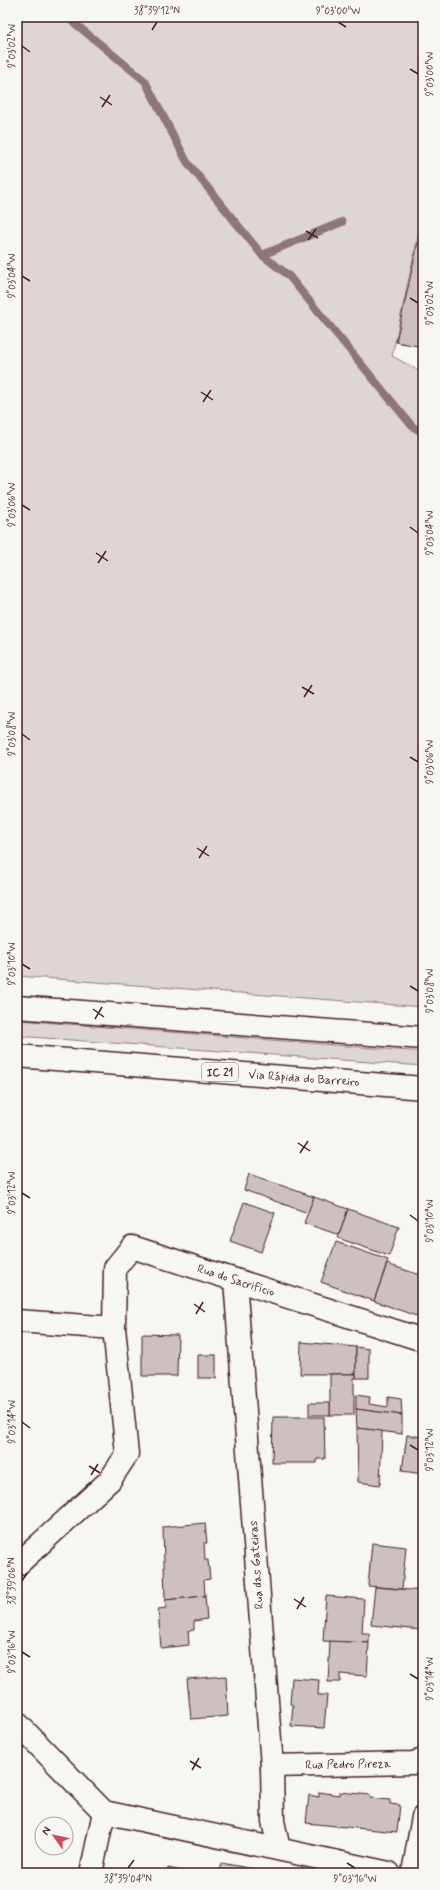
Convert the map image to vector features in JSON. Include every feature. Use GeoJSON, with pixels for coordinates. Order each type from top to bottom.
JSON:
{"type":"FeatureCollection","features":[{"type":"Feature","properties":{"kind":"main road"},"geometry":{"type":"LineString","coordinates":[[17,1007],[423,1038]]}},
{"type":"Feature","properties":{"kind":"main road","name":"Via Rápida do Barreiro"},"geometry":{"type":"LineString","coordinates":[[17,1056],[423,1088]]}},
{"type":"Feature","properties":{"kind":"main road","name":"Rua do Sacrifício"},"geometry":{"type":"LineString","coordinates":[[114,1328],[115,1268],[132,1247],[423,1340]]}},
{"type":"Feature","properties":{"kind":"main road","name":"Rua das Gateiras"},"geometry":{"type":"LineString","coordinates":[[234,1280],[272,1766],[273,1821],[279,1849]]}},
{"type":"Feature","properties":{"kind":"main road"},"geometry":{"type":"LineString","coordinates":[[17,1321],[114,1328],[127,1454],[110,1480],[17,1565]]}},
{"type":"Feature","properties":{"kind":"main road"},"geometry":{"type":"LineString","coordinates":[[17,1723],[104,1812],[389,1873]]}},
{"type":"Feature","properties":{"kind":"main road","name":"Rua Pedro Pireza"},"geometry":{"type":"LineString","coordinates":[[272,1766],[413,1763],[423,1760]]}},
{"type":"Feature","properties":{"kind":"main road"},"geometry":{"type":"LineString","coordinates":[[91,1873],[104,1812]]}},
{"type":"Feature","properties":{"kind":"main road"},"geometry":{"type":"LineString","coordinates":[[413,1873],[423,1817]]}},
{"type":"Feature","properties":{"kind":"shaded area"},"geometry":{"type":"Polygon","coordinates":[[[17,17],[423,17],[423,213],[392,356],[423,373],[423,1007],[17,976],[17,17]]]}},
{"type":"Feature","properties":{"kind":"shaded area"},"geometry":{"type":"Polygon","coordinates":[[[17,1020],[423,1052],[423,1066],[17,1036],[17,1020]]]}},
{"type":"Feature","properties":{"kind":"building"},"geometry":{"type":"Polygon","coordinates":[[[418,242],[423,243],[423,347],[396,342],[418,242]]]}},
{"type":"Feature","properties":{"kind":"building"},"geometry":{"type":"Polygon","coordinates":[[[249,1174],[314,1197],[308,1213],[244,1190],[249,1174]]]}},
{"type":"Feature","properties":{"kind":"building"},"geometry":{"type":"Polygon","coordinates":[[[314,1197],[348,1209],[339,1235],[304,1223],[314,1197]]]}},
{"type":"Feature","properties":{"kind":"building"},"geometry":{"type":"Polygon","coordinates":[[[244,1202],[275,1213],[261,1252],[230,1241],[244,1202]]]}},
{"type":"Feature","properties":{"kind":"building"},"geometry":{"type":"Polygon","coordinates":[[[348,1209],[399,1227],[389,1256],[338,1238],[348,1209]]]}},
{"type":"Feature","properties":{"kind":"building"},"geometry":{"type":"Polygon","coordinates":[[[336,1242],[388,1260],[374,1301],[321,1282],[336,1242]]]}},
{"type":"Feature","properties":{"kind":"building"},"geometry":{"type":"Polygon","coordinates":[[[387,1264],[423,1276],[423,1304],[419,1317],[374,1301],[387,1264]]]}},
{"type":"Feature","properties":{"kind":"building"},"geometry":{"type":"Polygon","coordinates":[[[142,1334],[178,1335],[177,1376],[142,1376],[142,1334]]]}},
{"type":"Feature","properties":{"kind":"building"},"geometry":{"type":"Polygon","coordinates":[[[301,1342],[356,1347],[356,1374],[300,1374],[301,1342]]]}},
{"type":"Feature","properties":{"kind":"building"},"geometry":{"type":"Polygon","coordinates":[[[356,1347],[369,1349],[369,1378],[356,1378],[356,1347]]]}},
{"type":"Feature","properties":{"kind":"building"},"geometry":{"type":"Polygon","coordinates":[[[198,1355],[216,1355],[216,1378],[198,1378],[198,1355]]]}},
{"type":"Feature","properties":{"kind":"building"},"geometry":{"type":"Polygon","coordinates":[[[330,1374],[356,1374],[356,1378],[354,1378],[354,1415],[330,1415],[330,1374]]]}},
{"type":"Feature","properties":{"kind":"building"},"geometry":{"type":"Polygon","coordinates":[[[356,1395],[370,1397],[369,1404],[388,1407],[388,1397],[401,1399],[402,1415],[356,1409],[356,1395]]]}},
{"type":"Feature","properties":{"kind":"building"},"geometry":{"type":"Polygon","coordinates":[[[309,1403],[330,1403],[330,1415],[309,1415],[309,1403]]]}},
{"type":"Feature","properties":{"kind":"building"},"geometry":{"type":"Polygon","coordinates":[[[356,1409],[402,1415],[402,1434],[357,1428],[356,1409]]]}},
{"type":"Feature","properties":{"kind":"building"},"geometry":{"type":"Polygon","coordinates":[[[273,1417],[324,1417],[325,1459],[317,1459],[317,1463],[272,1463],[273,1417]]]}},
{"type":"Feature","properties":{"kind":"building"},"geometry":{"type":"Polygon","coordinates":[[[357,1428],[382,1431],[380,1485],[358,1482],[357,1428]]]}},
{"type":"Feature","properties":{"kind":"building"},"geometry":{"type":"Polygon","coordinates":[[[407,1435],[423,1437],[423,1474],[402,1471],[407,1435]]]}},
{"type":"Feature","properties":{"kind":"building"},"geometry":{"type":"Polygon","coordinates":[[[205,1523],[207,1543],[204,1543],[205,1560],[208,1560],[210,1579],[204,1580],[205,1596],[165,1600],[163,1527],[205,1523]]]}},
{"type":"Feature","properties":{"kind":"building"},"geometry":{"type":"Polygon","coordinates":[[[372,1543],[406,1547],[402,1589],[368,1586],[372,1543]]]}},
{"type":"Feature","properties":{"kind":"building"},"geometry":{"type":"Polygon","coordinates":[[[375,1587],[423,1591],[421,1630],[371,1625],[375,1587]]]}},
{"type":"Feature","properties":{"kind":"building"},"geometry":{"type":"Polygon","coordinates":[[[205,1596],[207,1619],[194,1621],[194,1630],[188,1631],[189,1645],[161,1648],[158,1609],[166,1608],[165,1600],[205,1596]]]}},
{"type":"Feature","properties":{"kind":"building"},"geometry":{"type":"Polygon","coordinates":[[[326,1596],[364,1599],[362,1633],[369,1633],[369,1643],[323,1641],[326,1596]]]}},
{"type":"Feature","properties":{"kind":"building"},"geometry":{"type":"Polygon","coordinates":[[[330,1641],[369,1643],[367,1676],[340,1674],[340,1682],[328,1682],[330,1641]]]}},
{"type":"Feature","properties":{"kind":"building"},"geometry":{"type":"Polygon","coordinates":[[[226,1676],[228,1716],[191,1719],[187,1679],[226,1676]]]}},
{"type":"Feature","properties":{"kind":"building"},"geometry":{"type":"Polygon","coordinates":[[[292,1678],[319,1680],[318,1695],[327,1695],[324,1728],[291,1726],[293,1705],[290,1704],[292,1678]]]}},
{"type":"Feature","properties":{"kind":"building"},"geometry":{"type":"Polygon","coordinates":[[[319,1792],[339,1795],[339,1792],[371,1795],[370,1798],[390,1800],[390,1804],[400,1805],[397,1832],[306,1823],[309,1795],[319,1797],[319,1792]]]}},
{"type":"Feature","properties":{"kind":"building"},"geometry":{"type":"Polygon","coordinates":[[[221,1863],[254,1869],[254,1873],[219,1873],[221,1863]]]}},
{"type":"Feature","properties":{"kind":"building"},"geometry":{"type":"Polygon","coordinates":[[[168,1868],[191,1873],[167,1873],[168,1868]]]}},
{"type":"Feature","properties":{"kind":"waterway"},"geometry":{"type":"LineString","coordinates":[[67,17],[145,81],[187,162],[262,255],[288,275],[412,426],[423,433]]}},
{"type":"Feature","properties":{"kind":"waterway"},"geometry":{"type":"LineString","coordinates":[[262,255],[342,222]]}}]}
